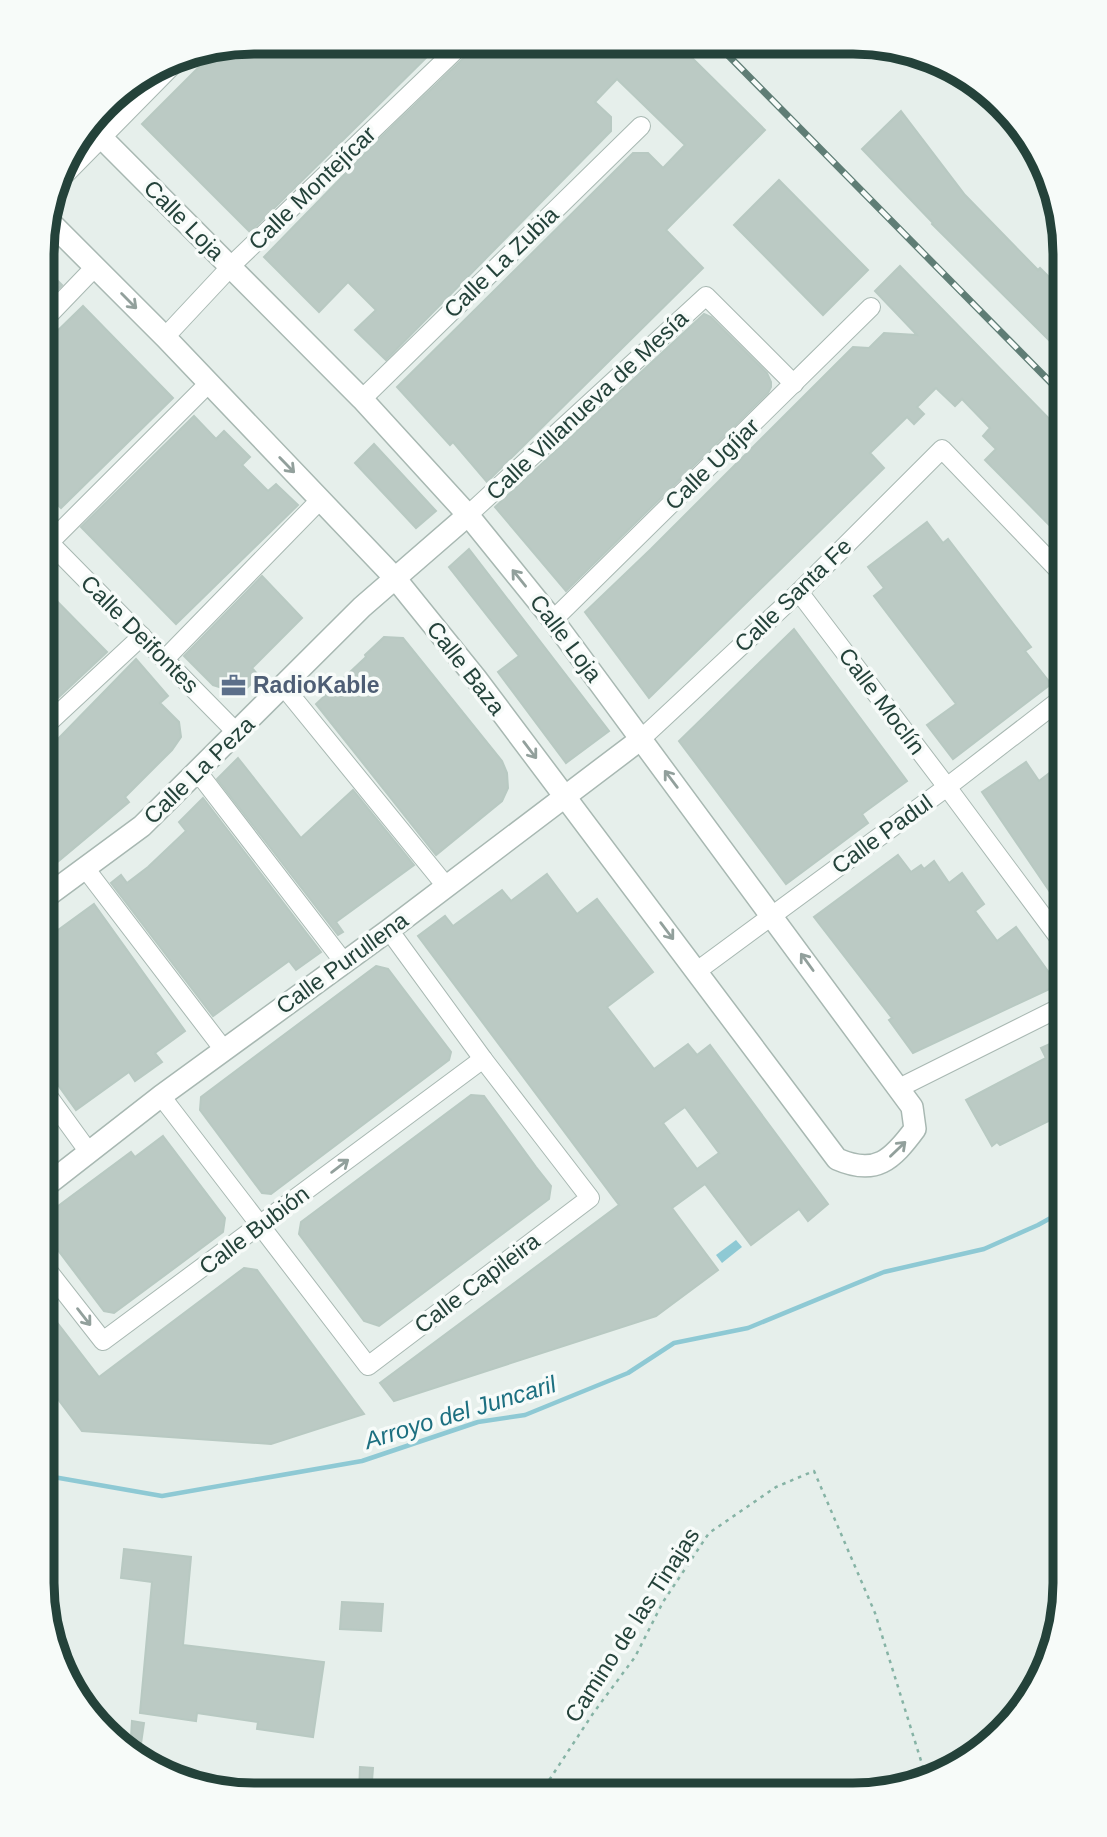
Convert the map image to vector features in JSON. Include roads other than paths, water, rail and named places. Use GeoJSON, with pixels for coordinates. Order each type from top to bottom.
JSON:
{"type":"FeatureCollection","features":[{"type":"Feature","properties":{"kind":"street","name":"Calle Montejícar"},"geometry":{"type":"LineString","coordinates":[[165,337],[230,267],[452,54]]}},
{"type":"Feature","properties":{"kind":"street"},"geometry":{"type":"LineString","coordinates":[[101,126],[149,84]]}},
{"type":"Feature","properties":{"kind":"street","name":"Calle La Zubia"},"geometry":{"type":"LineString","coordinates":[[362,399],[641,126]]}},
{"type":"Feature","properties":{"kind":"street","name":"Calle Loja"},"geometry":{"type":"LineString","coordinates":[[96,132],[362,399],[468,515],[553,620],[899,1088],[912,1107],[915,1129],[898,1152],[877,1165],[856,1167],[837,1159]]}},
{"type":"Feature","properties":{"kind":"street","name":"Calle Baza"},"geometry":{"type":"LineString","coordinates":[[56,228],[165,337],[396,578],[475,677],[837,1159]]}},
{"type":"Feature","properties":{"kind":"street"},"geometry":{"type":"LineString","coordinates":[[54,309],[94,267]]}},
{"type":"Feature","properties":{"kind":"street","name":"Calle Villanueva de Mesía"},"geometry":{"type":"LineString","coordinates":[[468,515],[706,296],[794,384]]}},
{"type":"Feature","properties":{"kind":"street","name":"Calle Ugíjar"},"geometry":{"type":"LineString","coordinates":[[553,620],[871,307]]}},
{"type":"Feature","properties":{"kind":"street"},"geometry":{"type":"LineString","coordinates":[[54,535],[209,383]]}},
{"type":"Feature","properties":{"kind":"street","name":"Calle Santa Fe"},"geometry":{"type":"LineString","coordinates":[[641,739],[799,592],[942,449],[1053,564]]}},
{"type":"Feature","properties":{"kind":"street"},"geometry":{"type":"LineString","coordinates":[[165,659],[320,500]]}},
{"type":"Feature","properties":{"kind":"street","name":"Calle La Peza"},"geometry":{"type":"LineString","coordinates":[[54,891],[142,826],[362,607],[468,515]]}},
{"type":"Feature","properties":{"kind":"street","name":"Calle Deifontes"},"geometry":{"type":"LineString","coordinates":[[54,551],[237,733]]}},
{"type":"Feature","properties":{"kind":"street","name":"Calle Moclín"},"geometry":{"type":"LineString","coordinates":[[799,592],[1052,929]]}},
{"type":"Feature","properties":{"kind":"street"},"geometry":{"type":"LineString","coordinates":[[54,718],[142,636]]}},
{"type":"Feature","properties":{"kind":"street"},"geometry":{"type":"LineString","coordinates":[[284,687],[446,886]]}},
{"type":"Feature","properties":{"kind":"street","name":"Calle Padul"},"geometry":{"type":"LineString","coordinates":[[697,971],[1053,706]]}},
{"type":"Feature","properties":{"kind":"street","name":"Calle Purullena"},"geometry":{"type":"LineString","coordinates":[[54,1179],[641,739]]}},
{"type":"Feature","properties":{"kind":"street"},"geometry":{"type":"LineString","coordinates":[[197,771],[343,961]]}},
{"type":"Feature","properties":{"kind":"street"},"geometry":{"type":"LineString","coordinates":[[85,868],[224,1050]]}},
{"type":"Feature","properties":{"kind":"street","name":"Calle Capileira"},"geometry":{"type":"LineString","coordinates":[[161,1097],[368,1366],[590,1198],[483,1059],[389,930]]}},
{"type":"Feature","properties":{"kind":"street"},"geometry":{"type":"LineString","coordinates":[[899,1088],[1052,1011]]}},
{"type":"Feature","properties":{"kind":"street","name":"Calle Bubión"},"geometry":{"type":"LineString","coordinates":[[54,1278],[103,1341],[483,1059]]}},
{"type":"Feature","properties":{"kind":"street"},"geometry":{"type":"LineString","coordinates":[[54,1104],[88,1152]]}},
{"type":"Feature","properties":{"kind":"water"},"geometry":{"type":"Polygon","coordinates":[[[736,1240],[742,1247],[722,1263],[716,1255],[736,1240]]]}},
{"type":"Feature","properties":{"kind":"waterway","name":"Arroyo del Juncaril"},"geometry":{"type":"LineString","coordinates":[[54,1477],[162,1496],[362,1461],[478,1422],[525,1415],[628,1373],[674,1343],[748,1328],[884,1272],[984,1249],[1052,1217]]}},
{"type":"Feature","properties":{"kind":"railway"},"geometry":{"type":"LineString","coordinates":[[727,54],[1053,385]]}},
{"type":"Feature","properties":{"kind":"place","name":"RadioKable"},"geometry":{"type":"Point","coordinates":[233,685]}}]}
